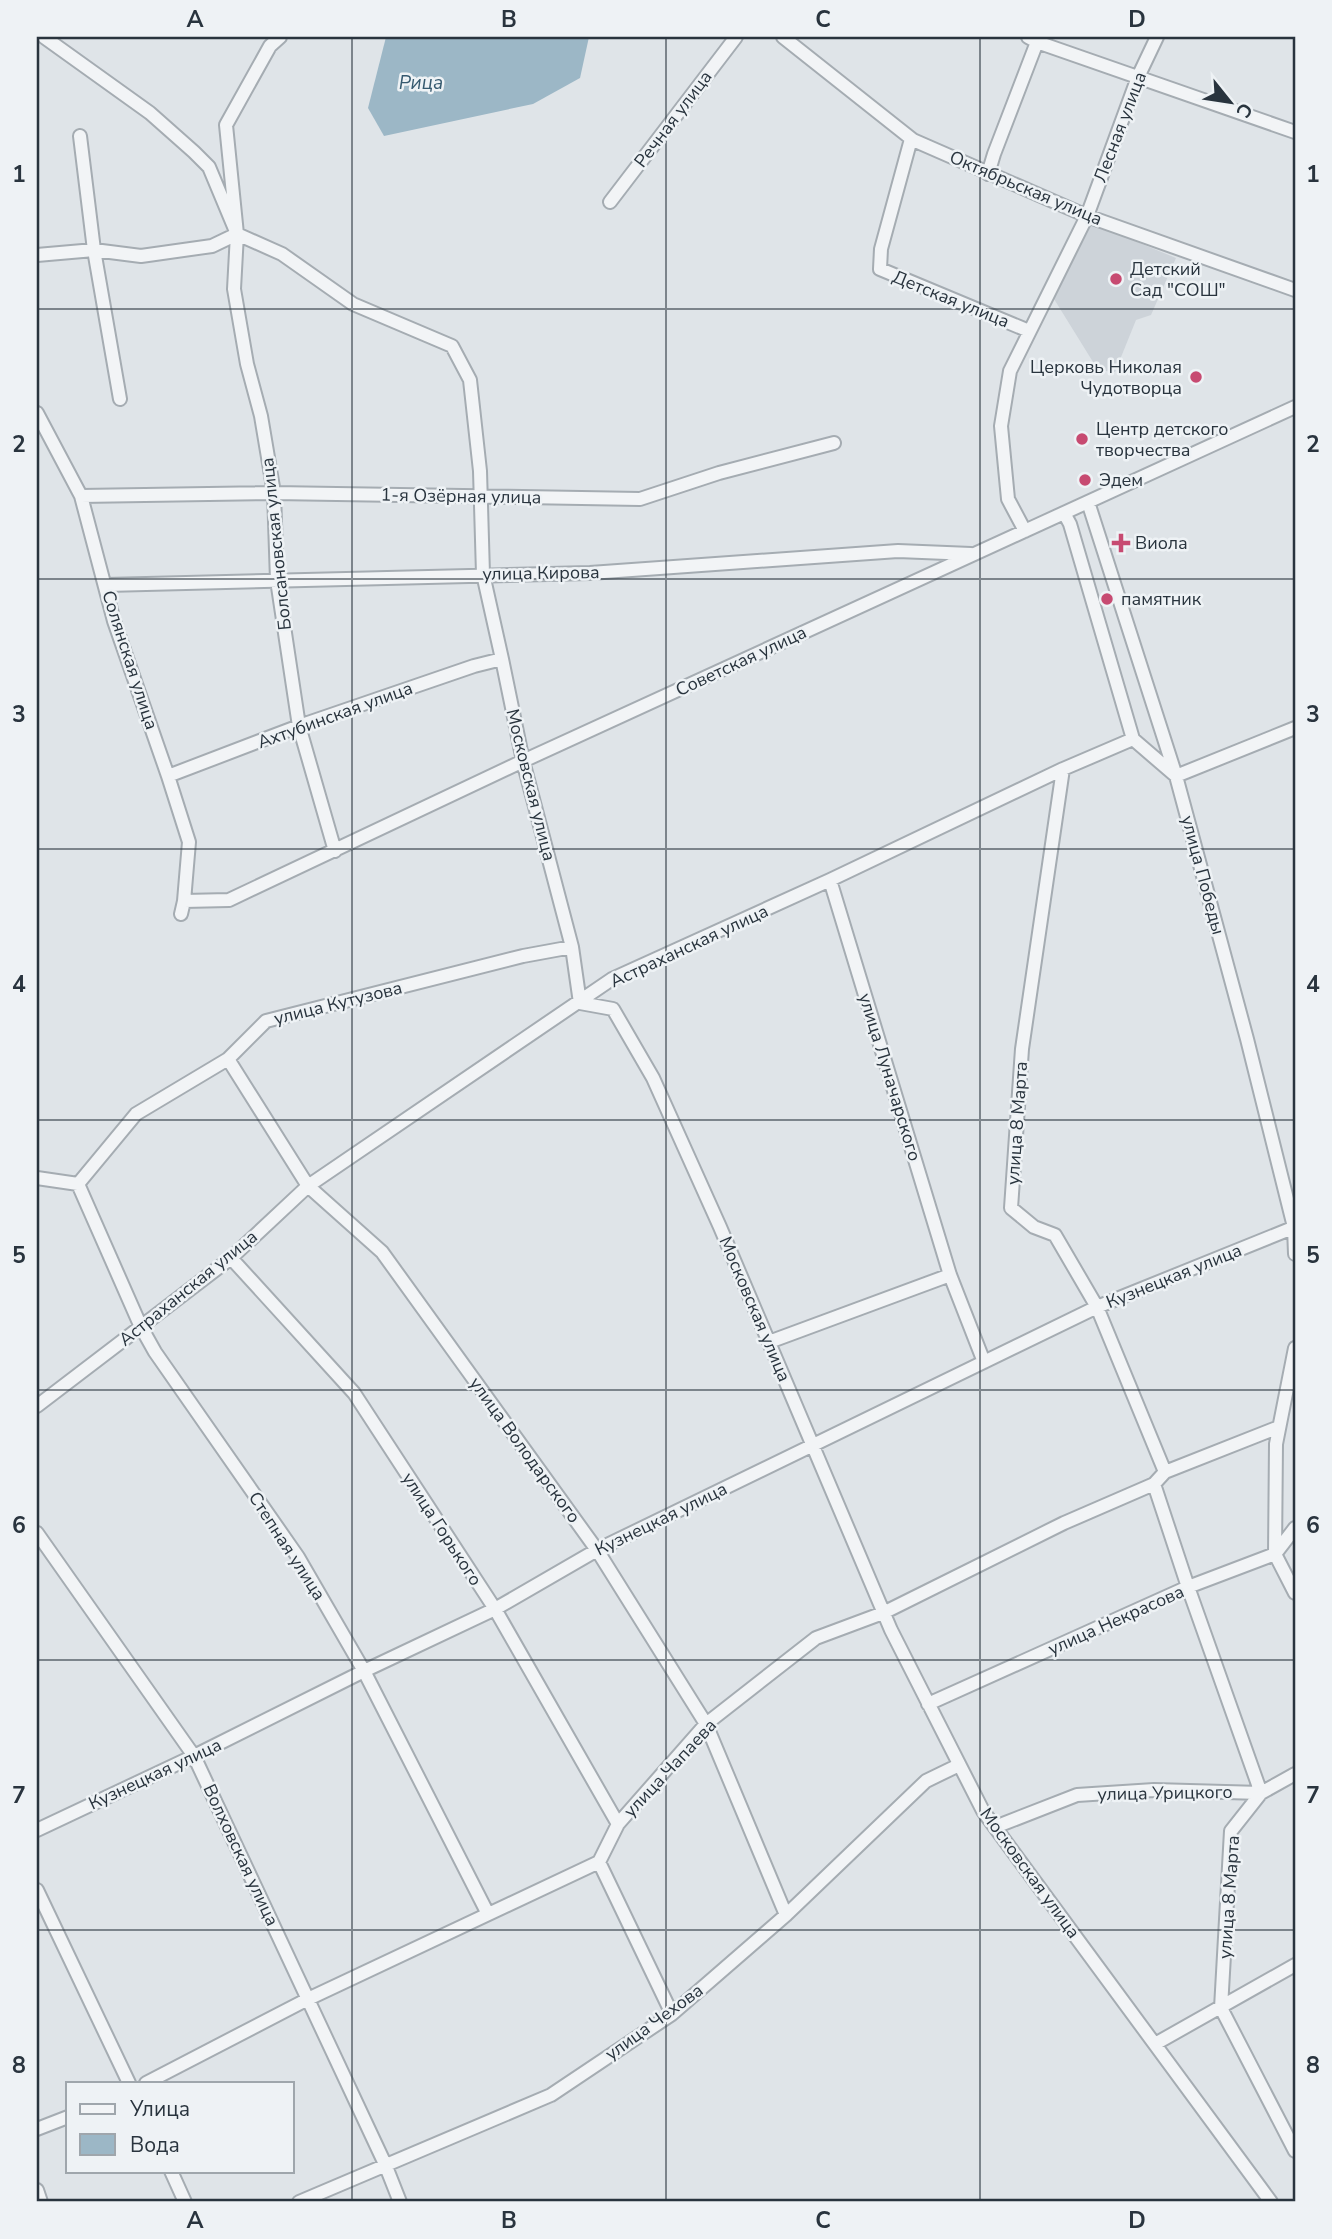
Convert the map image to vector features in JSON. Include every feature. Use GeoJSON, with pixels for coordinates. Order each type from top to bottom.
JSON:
{"type":"FeatureCollection","features":[{"type":"Feature","properties":{"kind":"street"},"geometry":{"type":"LineString","coordinates":[[37,255],[94,250],[141,256],[212,246],[237,234],[209,167],[150,113],[44,37]]}},
{"type":"Feature","properties":{"kind":"street","name":"Болсановская улица"},"geometry":{"type":"LineString","coordinates":[[279,37],[270,46],[226,125],[237,234],[234,289],[274,493],[277,580],[299,726],[335,851]]}},
{"type":"Feature","properties":{"kind":"street","name":"Речная улица"},"geometry":{"type":"LineString","coordinates":[[610,202],[736,37]]}},
{"type":"Feature","properties":{"kind":"street","name":"Октябрьская улица"},"geometry":{"type":"LineString","coordinates":[[783,37],[911,139],[1087,216],[1295,290]]}},
{"type":"Feature","properties":{"kind":"street","name":"Лесная улица"},"geometry":{"type":"LineString","coordinates":[[1026,531],[1008,499],[1001,426],[1010,370],[1087,216],[1138,77],[1157,37]]}},
{"type":"Feature","properties":{"kind":"street"},"geometry":{"type":"LineString","coordinates":[[988,174],[1032,40],[1295,132]]}},
{"type":"Feature","properties":{"kind":"street"},"geometry":{"type":"LineString","coordinates":[[80,136],[94,250],[120,399]]}},
{"type":"Feature","properties":{"kind":"street","name":"Детская улица"},"geometry":{"type":"LineString","coordinates":[[911,139],[881,249],[880,270],[1030,331]]}},
{"type":"Feature","properties":{"kind":"street","name":"Московская улица"},"geometry":{"type":"LineString","coordinates":[[237,234],[282,254],[353,304],[452,346],[470,380],[480,496],[483,574],[523,761],[572,947],[580,1003],[614,1009],[653,1078],[720,1227],[883,1613],[983,1811],[1271,2202]]}},
{"type":"Feature","properties":{"kind":"street","name":"Советская улица"},"geometry":{"type":"LineString","coordinates":[[182,908],[229,900],[523,761],[1295,407]]}},
{"type":"Feature","properties":{"kind":"street","name":"Солянская улица"},"geometry":{"type":"LineString","coordinates":[[37,413],[81,496],[114,621],[189,842],[182,908]]}},
{"type":"Feature","properties":{"kind":"street","name":"1-я Озёрная улица"},"geometry":{"type":"LineString","coordinates":[[81,496],[274,493],[640,499],[719,474],[834,443]]}},
{"type":"Feature","properties":{"kind":"street","name":"улица Победы"},"geometry":{"type":"LineString","coordinates":[[1088,502],[1176,776],[1295,1227],[1295,1254]]}},
{"type":"Feature","properties":{"kind":"street"},"geometry":{"type":"LineString","coordinates":[[1064,513],[1070,524],[1132,739],[1176,776],[1295,728]]}},
{"type":"Feature","properties":{"kind":"street","name":"улица Кирова"},"geometry":{"type":"LineString","coordinates":[[106,585],[590,573],[898,551],[975,554]]}},
{"type":"Feature","properties":{"kind":"street","name":"Ахтубинская улица"},"geometry":{"type":"LineString","coordinates":[[168,776],[299,726],[474,666],[502,659]]}},
{"type":"Feature","properties":{"kind":"street","name":"Астраханская улица"},"geometry":{"type":"LineString","coordinates":[[37,1406],[231,1258],[308,1186],[612,979],[1132,739]]}},
{"type":"Feature","properties":{"kind":"street","name":"улица 8 Марта"},"geometry":{"type":"LineString","coordinates":[[1063,769],[1022,1049],[1011,1208],[1034,1227],[1055,1235],[1097,1307],[1165,1472]]}},
{"type":"Feature","properties":{"kind":"street","name":"улица Луначарского"},"geometry":{"type":"LineString","coordinates":[[830,880],[950,1275],[984,1362]]}},
{"type":"Feature","properties":{"kind":"street","name":"улица Кутузова"},"geometry":{"type":"LineString","coordinates":[[78,1184],[136,1114],[228,1059],[266,1021],[523,956],[572,947]]}},
{"type":"Feature","properties":{"kind":"street","name":"улица Володарского"},"geometry":{"type":"LineString","coordinates":[[228,1059],[308,1186],[382,1252],[597,1550],[706,1724],[786,1915]]}},
{"type":"Feature","properties":{"kind":"street"},"geometry":{"type":"LineString","coordinates":[[37,1178],[78,1184]]}},
{"type":"Feature","properties":{"kind":"street","name":"Степная улица"},"geometry":{"type":"LineString","coordinates":[[78,1184],[141,1327],[155,1352],[298,1557],[364,1671],[488,1914]]}},
{"type":"Feature","properties":{"kind":"street","name":"Кузнецкая улица"},"geometry":{"type":"LineString","coordinates":[[37,1830],[495,1609],[597,1550],[1097,1307],[1295,1227]]}},
{"type":"Feature","properties":{"kind":"street","name":"улица Горького"},"geometry":{"type":"LineString","coordinates":[[231,1258],[354,1393],[495,1609],[618,1824]]}},
{"type":"Feature","properties":{"kind":"street"},"geometry":{"type":"LineString","coordinates":[[769,1342],[950,1275]]}},
{"type":"Feature","properties":{"kind":"street"},"geometry":{"type":"LineString","coordinates":[[1295,1348],[1276,1444],[1275,1554],[1295,1593]]}},
{"type":"Feature","properties":{"kind":"street","name":"улица Чапаева"},"geometry":{"type":"LineString","coordinates":[[599,1862],[618,1824],[706,1724],[816,1638],[883,1613],[1064,1523],[1154,1484],[1165,1472],[1279,1427]]}},
{"type":"Feature","properties":{"kind":"street"},"geometry":{"type":"LineString","coordinates":[[1154,1484],[1261,1793],[1295,1774]]}},
{"type":"Feature","properties":{"kind":"street"},"geometry":{"type":"LineString","coordinates":[[1275,1554],[1295,1528]]}},
{"type":"Feature","properties":{"kind":"street","name":"Волховская улица"},"geometry":{"type":"LineString","coordinates":[[37,1533],[194,1756],[309,1999],[400,2202]]}},
{"type":"Feature","properties":{"kind":"street","name":"улица Некрасова"},"geometry":{"type":"LineString","coordinates":[[928,1704],[1188,1587],[1275,1554]]}},
{"type":"Feature","properties":{"kind":"street","name":"улица Чехова"},"geometry":{"type":"LineString","coordinates":[[299,2202],[551,2095],[672,2014],[786,1915],[926,1781],[959,1765]]}},
{"type":"Feature","properties":{"kind":"street","name":"улица Урицкого"},"geometry":{"type":"LineString","coordinates":[[995,1827],[1077,1795],[1154,1790],[1261,1793]]}},
{"type":"Feature","properties":{"kind":"street","name":"улица 8 Марта"},"geometry":{"type":"LineString","coordinates":[[1221,2008],[1231,1830],[1261,1793]]}},
{"type":"Feature","properties":{"kind":"street"},"geometry":{"type":"LineString","coordinates":[[148,2082],[309,1999],[599,1862],[672,2014]]}},
{"type":"Feature","properties":{"kind":"street"},"geometry":{"type":"LineString","coordinates":[[37,1890],[130,2082]]}},
{"type":"Feature","properties":{"kind":"street"},"geometry":{"type":"LineString","coordinates":[[1155,2044],[1295,1965]]}},
{"type":"Feature","properties":{"kind":"street"},"geometry":{"type":"LineString","coordinates":[[1221,2008],[1295,2151]]}},
{"type":"Feature","properties":{"kind":"street"},"geometry":{"type":"LineString","coordinates":[[37,2129],[66,2118]]}},
{"type":"Feature","properties":{"kind":"street"},"geometry":{"type":"LineString","coordinates":[[171,2172],[186,2202]]}},
{"type":"Feature","properties":{"kind":"street"},"geometry":{"type":"LineString","coordinates":[[37,2190],[41,2202]]}},
{"type":"Feature","properties":{"kind":"shaded area","name":"Детский Сад \"СОШ\""},"geometry":{"type":"Polygon","coordinates":[[[1091,223],[1176,258],[1151,315],[1136,320],[1115,372],[1098,370],[1054,299],[1091,223]]]}},
{"type":"Feature","properties":{"kind":"water","name":"Рица"},"geometry":{"type":"Polygon","coordinates":[[[386,37],[589,37],[580,78],[533,104],[384,136],[368,108],[386,37]]]}},
{"type":"Feature","properties":{"kind":"place","name":"Детский Сад \"СОШ\""},"geometry":{"type":"Point","coordinates":[1116,279]}},
{"type":"Feature","properties":{"kind":"place","name":"Церковь Николая Чудотворца"},"geometry":{"type":"Point","coordinates":[1196,377]}},
{"type":"Feature","properties":{"kind":"place","name":"Центр детского творчества"},"geometry":{"type":"Point","coordinates":[1082,439]}},
{"type":"Feature","properties":{"kind":"place","name":"Эдем"},"geometry":{"type":"Point","coordinates":[1085,480]}},
{"type":"Feature","properties":{"kind":"place","name":"Виола"},"geometry":{"type":"Point","coordinates":[1121,543]}},
{"type":"Feature","properties":{"kind":"place","name":"памятник"},"geometry":{"type":"Point","coordinates":[1107,599]}}]}
